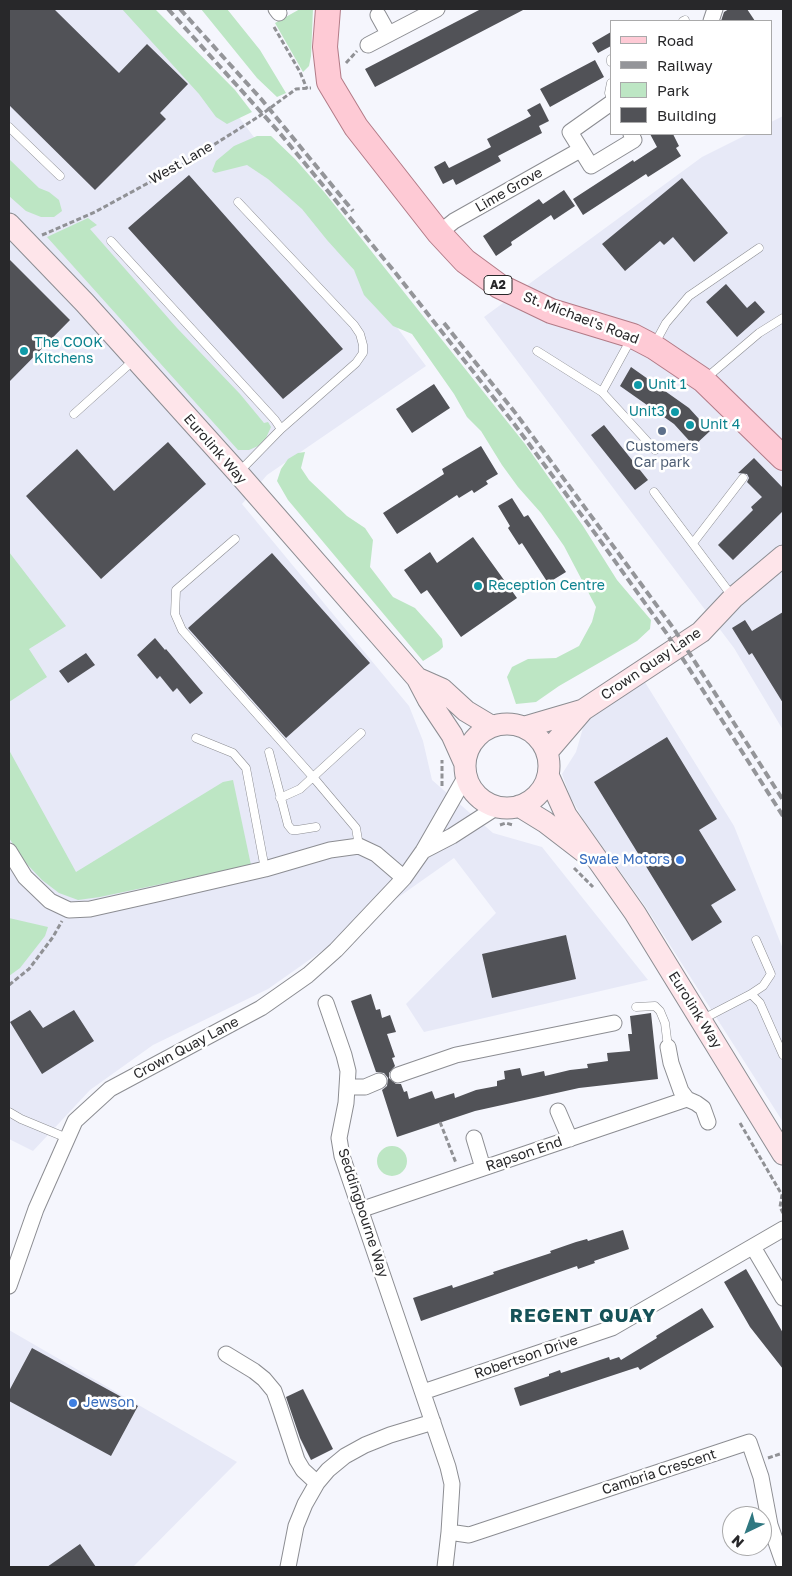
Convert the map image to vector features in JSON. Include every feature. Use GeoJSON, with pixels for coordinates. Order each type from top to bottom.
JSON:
{"type":"FeatureCollection","features":[{"type":"Feature","properties":{"kind":"main road","name":"St. Michael's Road"},"geometry":{"type":"LineString","coordinates":[[328,9],[325,47],[329,82],[356,127],[439,233],[465,260],[499,286],[551,311],[643,342],[703,380],[783,458]]}},
{"type":"Feature","properties":{"kind":"main road","name":"Eurolink Way"},"geometry":{"type":"LineString","coordinates":[[9,224],[85,302],[238,473],[417,678],[428,699],[452,735],[465,770]]}},
{"type":"Feature","properties":{"kind":"main road","name":"Crown Quay Lane"},"geometry":{"type":"LineString","coordinates":[[547,752],[583,710],[701,632],[733,598],[783,556]]}},
{"type":"Feature","properties":{"kind":"main road","name":"Eurolink Way"},"geometry":{"type":"LineString","coordinates":[[417,678],[442,689],[466,711],[491,726]]}},
{"type":"Feature","properties":{"kind":"main road","name":"Crown Quay Lane"},"geometry":{"type":"LineString","coordinates":[[525,727],[583,710]]}},
{"type":"Feature","properties":{"kind":"main road"},"geometry":{"type":"LineString","coordinates":[[508,724],[525,727],[542,742],[547,752],[549,763],[544,785],[520,816],[508,808],[496,816],[486,802],[477,796],[470,787],[465,770],[467,752],[472,742],[491,726],[508,724]]}},
{"type":"Feature","properties":{"kind":"main road","name":"Eurolink Way"},"geometry":{"type":"LineString","coordinates":[[548,774],[566,815],[636,913],[783,1154]]}},
{"type":"Feature","properties":{"kind":"main road","name":"Eurolink Way"},"geometry":{"type":"LineString","coordinates":[[520,816],[545,822],[604,868]]}},
{"type":"Feature","properties":{"kind":"street"},"geometry":{"type":"LineString","coordinates":[[368,44],[436,9]]}},
{"type":"Feature","properties":{"kind":"street"},"geometry":{"type":"LineString","coordinates":[[378,15],[388,33]]}},
{"type":"Feature","properties":{"kind":"street"},"geometry":{"type":"LineString","coordinates":[[610,103],[570,132],[580,150],[591,166],[634,140],[631,135]]}},
{"type":"Feature","properties":{"kind":"street","name":"Lime Grove"},"geometry":{"type":"LineString","coordinates":[[439,233],[454,221],[580,150]]}},
{"type":"Feature","properties":{"kind":"street","name":"Crown Quay Lane"},"geometry":{"type":"LineString","coordinates":[[9,1286],[36,1209],[75,1120],[110,1090],[261,1008],[308,975],[336,950],[404,878],[423,851],[465,770]]}},
{"type":"Feature","properties":{"kind":"street","name":"Crown Quay Lane"},"geometry":{"type":"LineString","coordinates":[[423,851],[496,816]]}},
{"type":"Feature","properties":{"kind":"street"},"geometry":{"type":"LineString","coordinates":[[9,851],[25,877],[50,902],[69,910],[100,907],[264,869],[330,850],[359,846],[376,854],[404,878]]}},
{"type":"Feature","properties":{"kind":"street","name":"Seddingbourne Way"},"geometry":{"type":"LineString","coordinates":[[326,1003],[348,1071],[348,1087],[339,1138],[342,1156],[423,1392]]}},
{"type":"Feature","properties":{"kind":"street"},"geometry":{"type":"LineString","coordinates":[[398,1075],[456,1056],[614,1023]]}},
{"type":"Feature","properties":{"kind":"street"},"geometry":{"type":"LineString","coordinates":[[668,1047],[670,1063],[681,1092],[687,1099],[696,1102],[703,1108],[708,1122]]}},
{"type":"Feature","properties":{"kind":"street"},"geometry":{"type":"LineString","coordinates":[[348,1087],[365,1087],[379,1081]]}},
{"type":"Feature","properties":{"kind":"street","name":"Rapson End"},"geometry":{"type":"LineString","coordinates":[[360,1210],[687,1099]]}},
{"type":"Feature","properties":{"kind":"street"},"geometry":{"type":"LineString","coordinates":[[558,1111],[570,1139]]}},
{"type":"Feature","properties":{"kind":"street"},"geometry":{"type":"LineString","coordinates":[[474,1138],[483,1168]]}},
{"type":"Feature","properties":{"kind":"street","name":"Robertson Drive"},"geometry":{"type":"LineString","coordinates":[[423,1392],[612,1328],[783,1229]]}},
{"type":"Feature","properties":{"kind":"street"},"geometry":{"type":"LineString","coordinates":[[753,1247],[783,1298]]}},
{"type":"Feature","properties":{"kind":"street"},"geometry":{"type":"LineString","coordinates":[[226,1354],[254,1371],[274,1391],[297,1460],[303,1470],[317,1483]]}},
{"type":"Feature","properties":{"kind":"street"},"geometry":{"type":"LineString","coordinates":[[423,1392],[452,1484],[445,1567]]}},
{"type":"Feature","properties":{"kind":"street"},"geometry":{"type":"LineString","coordinates":[[288,1567],[296,1526],[305,1504],[317,1483],[328,1470],[345,1456],[365,1445],[433,1422]]}},
{"type":"Feature","properties":{"kind":"street","name":"Cambria Crescent"},"geometry":{"type":"LineString","coordinates":[[449,1532],[469,1535],[749,1442],[761,1477],[770,1525],[783,1562]]}},
{"type":"Feature","properties":{"kind":"lane"},"geometry":{"type":"LineString","coordinates":[[9,127],[60,176]]}},
{"type":"Feature","properties":{"kind":"lane"},"geometry":{"type":"LineString","coordinates":[[238,202],[354,325],[360,334],[363,345],[363,353],[356,363],[281,429],[238,473]]}},
{"type":"Feature","properties":{"kind":"lane"},"geometry":{"type":"LineString","coordinates":[[111,241],[281,429]]}},
{"type":"Feature","properties":{"kind":"lane"},"geometry":{"type":"LineString","coordinates":[[602,392],[643,342],[666,323],[689,296],[759,248]]}},
{"type":"Feature","properties":{"kind":"lane"},"geometry":{"type":"LineString","coordinates":[[703,380],[759,333],[783,318]]}},
{"type":"Feature","properties":{"kind":"lane"},"geometry":{"type":"LineString","coordinates":[[537,351],[602,392],[655,450]]}},
{"type":"Feature","properties":{"kind":"lane"},"geometry":{"type":"LineString","coordinates":[[74,414],[135,358]]}},
{"type":"Feature","properties":{"kind":"lane"},"geometry":{"type":"LineString","coordinates":[[693,543],[743,478]]}},
{"type":"Feature","properties":{"kind":"lane"},"geometry":{"type":"LineString","coordinates":[[654,492],[733,598]]}},
{"type":"Feature","properties":{"kind":"lane"},"geometry":{"type":"LineString","coordinates":[[234,538],[176,590],[175,614],[182,630],[356,828],[359,846]]}},
{"type":"Feature","properties":{"kind":"lane"},"geometry":{"type":"LineString","coordinates":[[280,798],[300,789],[362,733]]}},
{"type":"Feature","properties":{"kind":"lane"},"geometry":{"type":"LineString","coordinates":[[196,738],[233,753],[246,768],[264,869]]}},
{"type":"Feature","properties":{"kind":"lane"},"geometry":{"type":"LineString","coordinates":[[269,752],[288,825],[292,830],[316,827]]}},
{"type":"Feature","properties":{"kind":"lane"},"geometry":{"type":"LineString","coordinates":[[701,1020],[763,986],[771,974],[756,940]]}},
{"type":"Feature","properties":{"kind":"lane"},"geometry":{"type":"LineString","coordinates":[[751,994],[760,1002],[783,1056]]}},
{"type":"Feature","properties":{"kind":"lane"},"geometry":{"type":"LineString","coordinates":[[636,1007],[655,1006],[660,1011],[665,1023],[668,1047]]}},
{"type":"Feature","properties":{"kind":"lane"},"geometry":{"type":"LineString","coordinates":[[9,1112],[67,1138]]}},
{"type":"Feature","properties":{"kind":"path"},"geometry":{"type":"LineString","coordinates":[[277,11],[269,18],[300,72],[306,89]]}},
{"type":"Feature","properties":{"kind":"path"},"geometry":{"type":"LineString","coordinates":[[344,71],[346,63],[355,52],[368,44]]}},
{"type":"Feature","properties":{"kind":"path","name":"West Lane"},"geometry":{"type":"LineString","coordinates":[[40,236],[95,212],[167,172],[258,116],[296,89],[316,86]]}},
{"type":"Feature","properties":{"kind":"path"},"geometry":{"type":"LineString","coordinates":[[496,816],[506,823],[520,816]]}},
{"type":"Feature","properties":{"kind":"path"},"geometry":{"type":"LineString","coordinates":[[572,866],[597,892]]}},
{"type":"Feature","properties":{"kind":"path"},"geometry":{"type":"LineString","coordinates":[[9,985],[29,969],[53,937],[69,910]]}},
{"type":"Feature","properties":{"kind":"path"},"geometry":{"type":"LineString","coordinates":[[738,1118],[782,1195],[780,1207],[783,1212]]}},
{"type":"Feature","properties":{"kind":"path"},"geometry":{"type":"LineString","coordinates":[[440,1122],[461,1176]]}},
{"type":"Feature","properties":{"kind":"shaded area"},"geometry":{"type":"Polygon","coordinates":[[[9,9],[143,9],[214,84],[426,366],[267,475],[242,504],[409,706],[423,741],[432,780],[493,833],[542,847],[648,980],[424,1032],[406,1004],[496,913],[454,858],[268,989],[153,1045],[90,1090],[33,1151],[9,1139],[9,9]]]}},
{"type":"Feature","properties":{"kind":"shaded area"},"geometry":{"type":"Polygon","coordinates":[[[783,116],[783,730],[734,648],[484,317],[702,157],[746,135],[772,135],[772,122],[783,116]]]}},
{"type":"Feature","properties":{"kind":"shaded area"},"geometry":{"type":"Polygon","coordinates":[[[643,679],[734,826],[783,949],[783,1122],[645,906],[584,821],[570,796],[562,774],[576,752],[585,721],[643,679]]]}},
{"type":"Feature","properties":{"kind":"shaded area"},"geometry":{"type":"Polygon","coordinates":[[[9,1330],[237,1462],[133,1567],[9,1567],[9,1330]]]}},
{"type":"Feature","properties":{"kind":"green space"},"geometry":{"type":"Polygon","coordinates":[[[122,9],[155,9],[235,90],[252,112],[227,124],[216,117],[199,94],[122,9]]]}},
{"type":"Feature","properties":{"kind":"green space"},"geometry":{"type":"Polygon","coordinates":[[[201,9],[227,9],[260,50],[286,93],[277,97],[257,78],[201,9]]]}},
{"type":"Feature","properties":{"kind":"green space"},"geometry":{"type":"Polygon","coordinates":[[[300,9],[313,9],[311,56],[309,66],[303,72],[275,23],[300,9]]]}},
{"type":"Feature","properties":{"kind":"green space"},"geometry":{"type":"Polygon","coordinates":[[[257,136],[271,136],[295,159],[325,193],[525,444],[583,526],[617,580],[651,620],[650,629],[637,641],[559,686],[536,702],[516,704],[507,677],[512,667],[528,659],[556,658],[579,646],[592,622],[596,607],[564,546],[541,513],[502,465],[481,431],[467,417],[454,394],[412,334],[393,326],[364,295],[354,270],[302,209],[268,179],[247,165],[215,173],[212,171],[216,161],[234,146],[257,136]]]}},
{"type":"Feature","properties":{"kind":"green space"},"geometry":{"type":"Polygon","coordinates":[[[9,159],[39,188],[49,192],[59,200],[62,211],[54,217],[41,217],[26,211],[9,196],[9,159]]]}},
{"type":"Feature","properties":{"kind":"green space"},"geometry":{"type":"Polygon","coordinates":[[[88,218],[97,225],[90,229],[177,328],[240,394],[264,423],[268,422],[271,427],[266,438],[258,446],[249,450],[238,450],[47,237],[88,218]]]}},
{"type":"Feature","properties":{"kind":"green space"},"geometry":{"type":"Polygon","coordinates":[[[305,452],[301,468],[309,480],[347,516],[365,528],[373,540],[370,567],[393,597],[415,608],[442,639],[443,647],[423,661],[288,500],[277,481],[281,469],[288,459],[298,453],[305,452]]]}},
{"type":"Feature","properties":{"kind":"green space"},"geometry":{"type":"Polygon","coordinates":[[[9,552],[66,626],[29,649],[47,677],[9,702],[9,552]]]}},
{"type":"Feature","properties":{"kind":"green space"},"geometry":{"type":"Polygon","coordinates":[[[9,750],[76,872],[223,782],[233,780],[251,865],[100,897],[78,900],[59,893],[42,880],[25,862],[9,838],[9,750]]]}},
{"type":"Feature","properties":{"kind":"green space"},"geometry":{"type":"Polygon","coordinates":[[[9,918],[48,927],[45,936],[20,968],[9,976],[9,918]]]}},
{"type":"Feature","properties":{"kind":"green space"},"geometry":{"type":"Polygon","coordinates":[[[392,1146],[403,1150],[407,1161],[403,1172],[392,1176],[381,1172],[377,1161],[381,1150],[392,1146]]]}},
{"type":"Feature","properties":{"kind":"building"},"geometry":{"type":"Polygon","coordinates":[[[9,9],[54,9],[119,73],[147,44],[188,84],[160,113],[166,119],[95,190],[9,105],[9,9]]]}},
{"type":"Feature","properties":{"kind":"building"},"geometry":{"type":"Polygon","coordinates":[[[481,9],[525,9],[375,87],[365,69],[481,9]]]}},
{"type":"Feature","properties":{"kind":"building"},"geometry":{"type":"Polygon","coordinates":[[[729,9],[747,9],[754,20],[721,20],[724,12],[729,9]]]}},
{"type":"Feature","properties":{"kind":"building"},"geometry":{"type":"Polygon","coordinates":[[[610,33],[610,47],[598,53],[592,43],[610,33]]]}},
{"type":"Feature","properties":{"kind":"building"},"geometry":{"type":"Polygon","coordinates":[[[595,60],[604,77],[550,107],[540,89],[595,60]]]}},
{"type":"Feature","properties":{"kind":"building"},"geometry":{"type":"Polygon","coordinates":[[[540,103],[549,121],[539,126],[542,133],[498,156],[501,161],[456,185],[453,179],[443,184],[434,167],[445,161],[449,168],[491,147],[487,139],[531,116],[527,110],[540,103]]]}},
{"type":"Feature","properties":{"kind":"building"},"geometry":{"type":"Polygon","coordinates":[[[651,135],[674,135],[679,146],[676,148],[681,156],[648,177],[646,174],[583,215],[573,199],[633,160],[634,162],[657,147],[651,135]]]}},
{"type":"Feature","properties":{"kind":"building"},"geometry":{"type":"Polygon","coordinates":[[[189,175],[343,349],[283,399],[128,228],[189,175]]]}},
{"type":"Feature","properties":{"kind":"building"},"geometry":{"type":"Polygon","coordinates":[[[682,178],[728,233],[694,262],[673,237],[664,245],[660,241],[625,271],[602,244],[682,178]]]}},
{"type":"Feature","properties":{"kind":"building"},"geometry":{"type":"Polygon","coordinates":[[[564,190],[575,206],[554,220],[551,215],[511,242],[512,245],[496,256],[483,236],[539,199],[543,204],[564,190]]]}},
{"type":"Feature","properties":{"kind":"building","name":"The COOK Kitchens"},"geometry":{"type":"Polygon","coordinates":[[[9,259],[70,320],[9,382],[9,259]]]}},
{"type":"Feature","properties":{"kind":"building"},"geometry":{"type":"Polygon","coordinates":[[[726,284],[747,308],[755,301],[765,312],[737,337],[706,302],[726,284]]]}},
{"type":"Feature","properties":{"kind":"building"},"geometry":{"type":"Polygon","coordinates":[[[631,367],[689,408],[710,431],[694,446],[674,424],[620,386],[631,367]]]}},
{"type":"Feature","properties":{"kind":"building"},"geometry":{"type":"Polygon","coordinates":[[[434,384],[450,408],[412,433],[396,409],[434,384]]]}},
{"type":"Feature","properties":{"kind":"building"},"geometry":{"type":"Polygon","coordinates":[[[604,425],[648,480],[635,490],[591,435],[604,425]]]}},
{"type":"Feature","properties":{"kind":"building"},"geometry":{"type":"Polygon","coordinates":[[[168,442],[206,484],[101,579],[26,496],[77,449],[114,491],[168,442]]]}},
{"type":"Feature","properties":{"kind":"building"},"geometry":{"type":"Polygon","coordinates":[[[481,446],[498,474],[486,481],[488,484],[474,493],[472,490],[459,498],[457,495],[397,534],[383,513],[444,474],[442,469],[481,446]]]}},
{"type":"Feature","properties":{"kind":"building"},"geometry":{"type":"Polygon","coordinates":[[[754,458],[783,488],[783,511],[733,560],[718,545],[753,510],[751,507],[762,497],[747,482],[749,478],[747,474],[738,473],[754,458]]]}},
{"type":"Feature","properties":{"kind":"building"},"geometry":{"type":"Polygon","coordinates":[[[512,498],[524,517],[528,515],[566,572],[548,583],[522,543],[519,545],[508,528],[510,526],[498,506],[512,498]]]}},
{"type":"Feature","properties":{"kind":"building","name":"Reception Centre"},"geometry":{"type":"Polygon","coordinates":[[[473,537],[517,598],[461,637],[427,590],[421,594],[404,570],[430,552],[437,563],[473,537]]]}},
{"type":"Feature","properties":{"kind":"building"},"geometry":{"type":"Polygon","coordinates":[[[272,553],[370,663],[286,738],[188,628],[272,553]]]}},
{"type":"Feature","properties":{"kind":"building"},"geometry":{"type":"Polygon","coordinates":[[[783,612],[783,703],[752,653],[749,655],[732,628],[745,620],[752,631],[783,612]]]}},
{"type":"Feature","properties":{"kind":"building"},"geometry":{"type":"Polygon","coordinates":[[[155,638],[203,693],[190,704],[177,688],[173,692],[160,676],[157,679],[137,655],[155,638]]]}},
{"type":"Feature","properties":{"kind":"building"},"geometry":{"type":"Polygon","coordinates":[[[86,653],[95,665],[68,683],[59,671],[86,653]]]}},
{"type":"Feature","properties":{"kind":"building","name":"Swale Motors"},"geometry":{"type":"Polygon","coordinates":[[[667,737],[717,819],[699,830],[736,890],[711,905],[722,922],[692,941],[594,782],[667,737]]]}},
{"type":"Feature","properties":{"kind":"building"},"geometry":{"type":"Polygon","coordinates":[[[566,935],[576,979],[492,998],[482,954],[566,935]]]}},
{"type":"Feature","properties":{"kind":"building"},"geometry":{"type":"Polygon","coordinates":[[[371,994],[376,1010],[380,1009],[382,1018],[390,1015],[396,1032],[387,1034],[395,1057],[392,1058],[395,1066],[389,1073],[389,1078],[396,1084],[401,1084],[404,1092],[407,1091],[409,1099],[432,1091],[435,1099],[454,1093],[455,1098],[476,1090],[497,1086],[497,1081],[505,1079],[504,1071],[520,1068],[522,1076],[544,1071],[545,1076],[588,1068],[587,1064],[608,1061],[607,1053],[630,1051],[628,1034],[632,1034],[630,1016],[651,1013],[658,1079],[579,1088],[475,1111],[397,1137],[382,1090],[387,1086],[388,1078],[384,1073],[376,1072],[351,1001],[371,994]]]}},
{"type":"Feature","properties":{"kind":"building"},"geometry":{"type":"Polygon","coordinates":[[[30,1010],[43,1028],[74,1010],[94,1041],[42,1074],[10,1022],[30,1010]]]}},
{"type":"Feature","properties":{"kind":"building"},"geometry":{"type":"Polygon","coordinates":[[[623,1230],[629,1249],[594,1261],[595,1263],[578,1269],[577,1266],[421,1321],[413,1298],[452,1285],[453,1288],[494,1274],[493,1272],[551,1253],[550,1251],[576,1242],[587,1239],[588,1241],[623,1230]]]}},
{"type":"Feature","properties":{"kind":"building"},"geometry":{"type":"Polygon","coordinates":[[[746,1269],[783,1333],[783,1369],[750,1327],[724,1282],[746,1269]]]}},
{"type":"Feature","properties":{"kind":"building"},"geometry":{"type":"Polygon","coordinates":[[[702,1308],[714,1327],[640,1370],[638,1367],[520,1406],[514,1388],[549,1376],[549,1374],[560,1370],[561,1373],[609,1357],[610,1360],[619,1357],[621,1360],[702,1308]]]}},
{"type":"Feature","properties":{"kind":"building","name":"Jewson"},"geometry":{"type":"Polygon","coordinates":[[[32,1348],[138,1406],[111,1456],[9,1401],[9,1391],[32,1348]]]}},
{"type":"Feature","properties":{"kind":"building"},"geometry":{"type":"Polygon","coordinates":[[[303,1389],[333,1449],[311,1460],[300,1438],[286,1397],[303,1389]]]}},
{"type":"Feature","properties":{"kind":"building"},"geometry":{"type":"Polygon","coordinates":[[[80,1544],[96,1567],[47,1567],[80,1544]]]}},
{"type":"Feature","properties":{"kind":"railway"},"geometry":{"type":"LineString","coordinates":[[168,9],[278,131],[394,271],[512,421],[667,634],[783,816]]}},
{"type":"Feature","properties":{"kind":"railway"},"geometry":{"type":"LineString","coordinates":[[180,9],[262,100],[353,211]]}},
{"type":"Feature","properties":{"kind":"railway"},"geometry":{"type":"LineString","coordinates":[[444,323],[517,415],[674,629],[783,800]]}},
{"type":"Feature","properties":{"kind":"place","name":"The COOK Kitchens"},"geometry":{"type":"Point","coordinates":[24,351]}},
{"type":"Feature","properties":{"kind":"place","name":"Unit 1"},"geometry":{"type":"Point","coordinates":[638,385]}},
{"type":"Feature","properties":{"kind":"place","name":"Unit3"},"geometry":{"type":"Point","coordinates":[675,412]}},
{"type":"Feature","properties":{"kind":"place","name":"Unit 4"},"geometry":{"type":"Point","coordinates":[690,425]}},
{"type":"Feature","properties":{"kind":"place","name":"Customers Car park"},"geometry":{"type":"Point","coordinates":[662,431]}},
{"type":"Feature","properties":{"kind":"place","name":"Reception Centre"},"geometry":{"type":"Point","coordinates":[478,586]}},
{"type":"Feature","properties":{"kind":"place","name":"Swale Motors"},"geometry":{"type":"Point","coordinates":[680,860]}},
{"type":"Feature","properties":{"kind":"place","name":"Jewson"},"geometry":{"type":"Point","coordinates":[73,1403]}},
{"type":"Feature","properties":{"kind":"district","name":"REGENT QUAY"},"geometry":{"type":"Point","coordinates":[583,1316]}}]}
